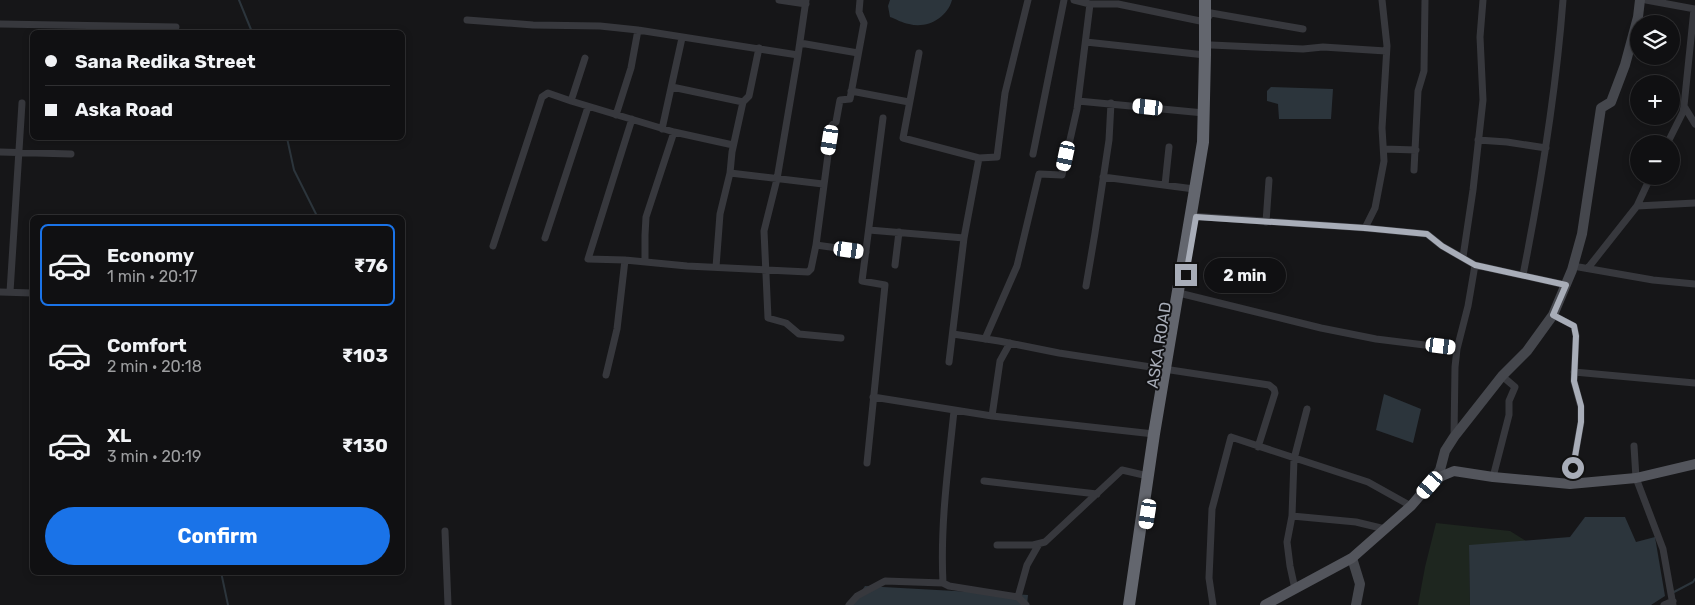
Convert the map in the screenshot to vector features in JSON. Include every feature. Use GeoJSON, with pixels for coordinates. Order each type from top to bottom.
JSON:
{"type":"FeatureCollection","features":[{"type":"Feature","properties":{"kind":"highway"},"geometry":{"type":"LineString","coordinates":[[1205,0],[1208,17]]}},
{"type":"Feature","properties":{"kind":"highway","name":"ASKA ROAD"},"geometry":{"type":"LineString","coordinates":[[1135,605],[1168,369],[1183,294],[1193,217],[1208,139],[1208,17],[1211,0]]}},
{"type":"Feature","properties":{"kind":"highway"},"geometry":{"type":"LineString","coordinates":[[1129,605],[1154,434],[1168,369],[1193,217],[1194,189],[1202,142],[1208,50]]}},
{"type":"Feature","properties":{"kind":"main road"},"geometry":{"type":"LineString","coordinates":[[1265,605],[1352,558],[1410,506],[1430,485],[1442,476],[1454,471],[1493,477],[1570,484],[1636,478],[1695,464]]}},
{"type":"Feature","properties":{"kind":"street"},"geometry":{"type":"LineString","coordinates":[[779,0],[806,2],[777,179],[764,232],[768,318],[786,323],[799,334],[841,338]]}},
{"type":"Feature","properties":{"kind":"street"},"geometry":{"type":"LineString","coordinates":[[632,119],[588,260],[625,260],[808,272],[811,269],[816,245],[832,125],[836,122],[840,100],[850,99],[864,23],[859,12],[860,0]]}},
{"type":"Feature","properties":{"kind":"street"},"geometry":{"type":"LineString","coordinates":[[919,53],[903,138],[979,158],[997,157],[1005,93],[1028,0]]}},
{"type":"Feature","properties":{"kind":"street"},"geometry":{"type":"LineString","coordinates":[[1033,154],[1064,0]]}},
{"type":"Feature","properties":{"kind":"street"},"geometry":{"type":"LineString","coordinates":[[1074,0],[1090,4],[1118,4],[1303,29]]}},
{"type":"Feature","properties":{"kind":"street"},"geometry":{"type":"LineString","coordinates":[[1365,228],[1375,208],[1384,162],[1382,128],[1386,51],[1382,0]]}},
{"type":"Feature","properties":{"kind":"street"},"geometry":{"type":"LineString","coordinates":[[1414,170],[1418,91],[1424,72],[1425,0]]}},
{"type":"Feature","properties":{"kind":"street"},"geometry":{"type":"LineString","coordinates":[[1463,257],[1482,100],[1480,37],[1483,0]]}},
{"type":"Feature","properties":{"kind":"street"},"geometry":{"type":"LineString","coordinates":[[1523,275],[1546,148],[1563,0]]}},
{"type":"Feature","properties":{"kind":"street"},"geometry":{"type":"LineString","coordinates":[[1430,485],[1440,470],[1445,451],[1454,437],[1502,376],[1526,351],[1553,315],[1566,285],[1582,234],[1602,108],[1611,102],[1625,65],[1638,17],[1640,0]]}},
{"type":"Feature","properties":{"kind":"street"},"geometry":{"type":"LineString","coordinates":[[1646,0],[1694,9],[1683,112],[1672,135]]}},
{"type":"Feature","properties":{"kind":"street"},"geometry":{"type":"LineString","coordinates":[[985,339],[1017,266],[1039,174],[1062,175],[1078,101],[1090,4]]}},
{"type":"Feature","properties":{"kind":"street"},"geometry":{"type":"LineString","coordinates":[[468,20],[533,25],[600,26],[638,30],[798,55]]}},
{"type":"Feature","properties":{"kind":"street"},"geometry":{"type":"LineString","coordinates":[[0,24],[176,27]]}},
{"type":"Feature","properties":{"kind":"street"},"geometry":{"type":"LineString","coordinates":[[616,115],[631,68],[638,30]]}},
{"type":"Feature","properties":{"kind":"street"},"geometry":{"type":"LineString","coordinates":[[662,128],[682,38]]}},
{"type":"Feature","properties":{"kind":"street"},"geometry":{"type":"LineString","coordinates":[[1086,42],[1208,50],[1323,47],[1386,51]]}},
{"type":"Feature","properties":{"kind":"street"},"geometry":{"type":"LineString","coordinates":[[800,43],[858,53]]}},
{"type":"Feature","properties":{"kind":"street"},"geometry":{"type":"LineString","coordinates":[[716,267],[720,214],[730,173],[733,145],[744,102],[749,96],[759,48]]}},
{"type":"Feature","properties":{"kind":"street"},"geometry":{"type":"LineString","coordinates":[[571,101],[585,58]]}},
{"type":"Feature","properties":{"kind":"street"},"geometry":{"type":"LineString","coordinates":[[672,87],[744,102]]}},
{"type":"Feature","properties":{"kind":"street"},"geometry":{"type":"LineString","coordinates":[[851,91],[909,102]]}},
{"type":"Feature","properties":{"kind":"street"},"geometry":{"type":"LineString","coordinates":[[493,246],[542,97],[548,93],[674,132],[733,145]]}},
{"type":"Feature","properties":{"kind":"street"},"geometry":{"type":"LineString","coordinates":[[1078,101],[1204,113]]}},
{"type":"Feature","properties":{"kind":"street"},"geometry":{"type":"LineString","coordinates":[[10,292],[22,103]]}},
{"type":"Feature","properties":{"kind":"street"},"geometry":{"type":"LineString","coordinates":[[1086,286],[1110,133],[1111,103]]}},
{"type":"Feature","properties":{"kind":"street"},"geometry":{"type":"LineString","coordinates":[[545,238],[588,106]]}},
{"type":"Feature","properties":{"kind":"street"},"geometry":{"type":"LineString","coordinates":[[1684,106],[1695,124]]}},
{"type":"Feature","properties":{"kind":"street"},"geometry":{"type":"LineString","coordinates":[[867,463],[885,285],[862,281],[883,118]]}},
{"type":"Feature","properties":{"kind":"street"},"geometry":{"type":"LineString","coordinates":[[645,262],[646,217],[674,132]]}},
{"type":"Feature","properties":{"kind":"street"},"geometry":{"type":"LineString","coordinates":[[1478,140],[1546,148]]}},
{"type":"Feature","properties":{"kind":"street"},"geometry":{"type":"LineString","coordinates":[[1165,185],[1170,147]]}},
{"type":"Feature","properties":{"kind":"street"},"geometry":{"type":"LineString","coordinates":[[1384,149],[1416,150]]}},
{"type":"Feature","properties":{"kind":"street"},"geometry":{"type":"LineString","coordinates":[[0,152],[71,154]]}},
{"type":"Feature","properties":{"kind":"street"},"geometry":{"type":"LineString","coordinates":[[949,362],[964,238],[979,158]]}},
{"type":"Feature","properties":{"kind":"street"},"geometry":{"type":"LineString","coordinates":[[730,173],[823,184]]}},
{"type":"Feature","properties":{"kind":"street"},"geometry":{"type":"LineString","coordinates":[[1103,177],[1194,189]]}},
{"type":"Feature","properties":{"kind":"street"},"geometry":{"type":"LineString","coordinates":[[1266,222],[1269,180]]}},
{"type":"Feature","properties":{"kind":"street"},"geometry":{"type":"LineString","coordinates":[[1588,268],[1637,206],[1647,185]]}},
{"type":"Feature","properties":{"kind":"street"},"geometry":{"type":"LineString","coordinates":[[1637,206],[1695,204]]}},
{"type":"Feature","properties":{"kind":"street"},"geometry":{"type":"LineString","coordinates":[[1193,217],[1427,234],[1442,246],[1475,265],[1566,285]]}},
{"type":"Feature","properties":{"kind":"street"},"geometry":{"type":"LineString","coordinates":[[869,230],[964,238]]}},
{"type":"Feature","properties":{"kind":"street"},"geometry":{"type":"LineString","coordinates":[[895,265],[899,232]]}},
{"type":"Feature","properties":{"kind":"street"},"geometry":{"type":"LineString","coordinates":[[816,245],[866,252]]}},
{"type":"Feature","properties":{"kind":"street"},"geometry":{"type":"LineString","coordinates":[[606,375],[617,328],[625,260]]}},
{"type":"Feature","properties":{"kind":"street"},"geometry":{"type":"LineString","coordinates":[[1454,437],[1457,348],[1468,306],[1475,265]]}},
{"type":"Feature","properties":{"kind":"street"},"geometry":{"type":"LineString","coordinates":[[1573,266],[1653,280],[1695,284]]}},
{"type":"Feature","properties":{"kind":"street"},"geometry":{"type":"LineString","coordinates":[[0,292],[30,293]]}},
{"type":"Feature","properties":{"kind":"street"},"geometry":{"type":"LineString","coordinates":[[1183,294],[1322,328],[1376,339],[1457,348]]}},
{"type":"Feature","properties":{"kind":"street"},"geometry":{"type":"LineString","coordinates":[[1553,315],[1574,326],[1576,336],[1574,381],[1581,406],[1581,422],[1570,484]]}},
{"type":"Feature","properties":{"kind":"street"},"geometry":{"type":"LineString","coordinates":[[953,334],[1059,354],[1269,385],[1274,389],[1275,393],[1258,447]]}},
{"type":"Feature","properties":{"kind":"street"},"geometry":{"type":"LineString","coordinates":[[992,416],[1000,361],[1010,344]]}},
{"type":"Feature","properties":{"kind":"street"},"geometry":{"type":"LineString","coordinates":[[1574,372],[1695,383]]}},
{"type":"Feature","properties":{"kind":"street"},"geometry":{"type":"LineString","coordinates":[[1493,477],[1509,415],[1509,401],[1515,387],[1502,376]]}},
{"type":"Feature","properties":{"kind":"street"},"geometry":{"type":"LineString","coordinates":[[873,396],[954,411],[1154,434]]}},
{"type":"Feature","properties":{"kind":"street"},"geometry":{"type":"LineString","coordinates":[[1295,589],[1287,542],[1292,516],[1294,459],[1307,409]]}},
{"type":"Feature","properties":{"kind":"street"},"geometry":{"type":"LineString","coordinates":[[943,583],[942,548],[948,461],[954,411]]}},
{"type":"Feature","properties":{"kind":"street"},"geometry":{"type":"LineString","coordinates":[[1213,605],[1210,578],[1212,509],[1231,437],[1368,482],[1410,506]]}},
{"type":"Feature","properties":{"kind":"street"},"geometry":{"type":"LineString","coordinates":[[1634,446],[1636,478],[1663,549],[1673,603],[1664,605]]}},
{"type":"Feature","properties":{"kind":"street"},"geometry":{"type":"LineString","coordinates":[[997,545],[1033,545],[1045,542],[1122,470],[1148,476]]}},
{"type":"Feature","properties":{"kind":"street"},"geometry":{"type":"LineString","coordinates":[[984,481],[1096,494]]}},
{"type":"Feature","properties":{"kind":"street"},"geometry":{"type":"LineString","coordinates":[[1292,516],[1356,522],[1385,529]]}},
{"type":"Feature","properties":{"kind":"street"},"geometry":{"type":"LineString","coordinates":[[445,531],[448,605]]}},
{"type":"Feature","properties":{"kind":"street"},"geometry":{"type":"LineString","coordinates":[[1018,597],[1027,564],[1039,544]]}},
{"type":"Feature","properties":{"kind":"street"},"geometry":{"type":"LineString","coordinates":[[1352,558],[1360,584],[1356,605]]}},
{"type":"Feature","properties":{"kind":"street"},"geometry":{"type":"LineString","coordinates":[[849,605],[857,596],[885,581],[943,583],[949,586],[1018,597],[1026,605]]}},
{"type":"Feature","properties":{"kind":"shaded area"},"geometry":{"type":"Polygon","coordinates":[[[890,0],[952,0],[941,17],[923,25],[916,25],[904,23],[890,17],[888,6],[890,0]]]}},
{"type":"Feature","properties":{"kind":"shaded area"},"geometry":{"type":"Polygon","coordinates":[[[1271,87],[1333,89],[1331,119],[1279,119],[1278,104],[1267,101],[1267,91],[1271,87]]]}},
{"type":"Feature","properties":{"kind":"shaded area"},"geometry":{"type":"Polygon","coordinates":[[[1384,394],[1421,409],[1413,443],[1376,430],[1384,394]]]}},
{"type":"Feature","properties":{"kind":"shaded area"},"geometry":{"type":"Polygon","coordinates":[[[1585,517],[1625,517],[1636,542],[1655,537],[1665,596],[1651,605],[1470,605],[1469,545],[1570,537],[1585,517]]]}},
{"type":"Feature","properties":{"kind":"shaded area"},"geometry":{"type":"Polygon","coordinates":[[[1436,523],[1510,531],[1526,541],[1469,546],[1470,605],[1418,605],[1436,523]]]}},
{"type":"Feature","properties":{"kind":"shaded area"},"geometry":{"type":"Polygon","coordinates":[[[865,586],[1028,595],[1027,605],[852,605],[865,586]]]}},
{"type":"Feature","properties":{"kind":"waterway"},"geometry":{"type":"LineString","coordinates":[[239,0],[251,30]]}},
{"type":"Feature","properties":{"kind":"waterway"},"geometry":{"type":"LineString","coordinates":[[287,140],[294,170],[316,215]]}},
{"type":"Feature","properties":{"kind":"waterway"},"geometry":{"type":"LineString","coordinates":[[222,575],[228,605]]}},
{"type":"Feature","properties":{"kind":"waterway"},"geometry":{"type":"LineString","coordinates":[[1674,592],[1695,579]]}},
{"type":"Feature","properties":{"kind":"route"},"geometry":{"type":"LineString","coordinates":[[1186,275],[1196,217],[1427,234],[1442,246],[1475,265],[1566,285],[1553,315],[1574,326],[1576,336],[1574,381],[1581,406],[1581,422],[1573,468]]}}]}
